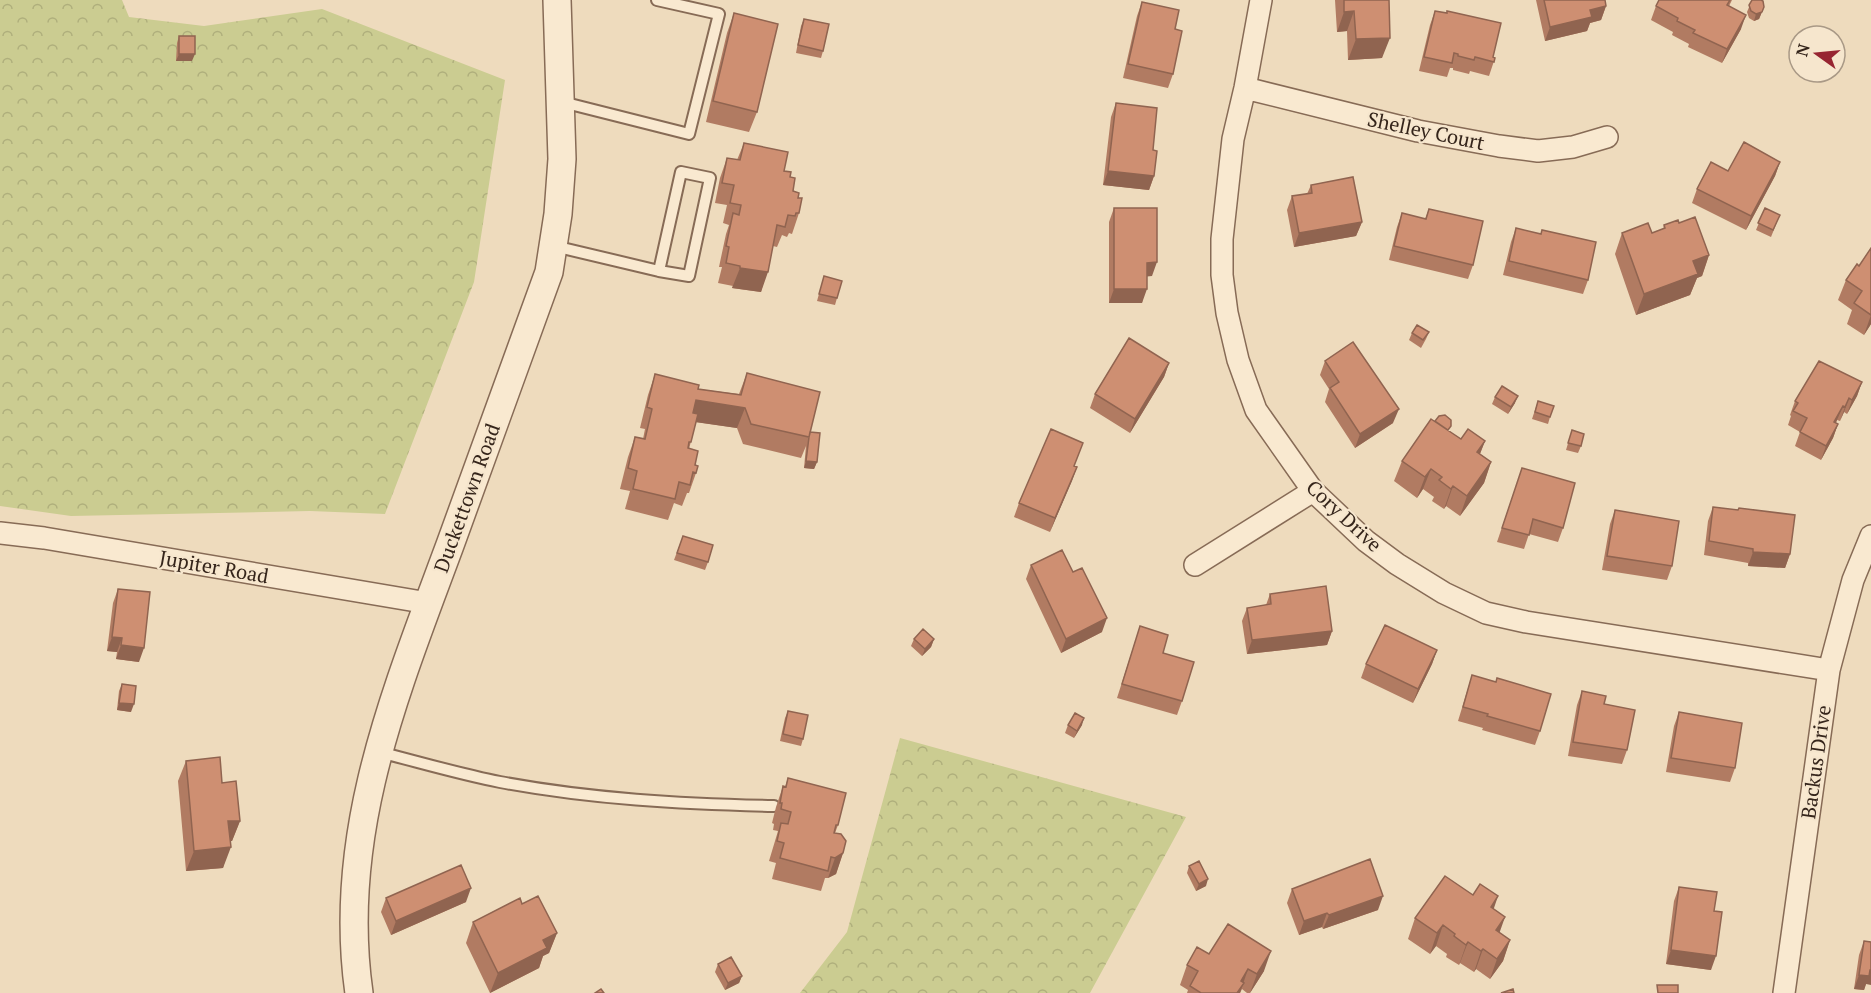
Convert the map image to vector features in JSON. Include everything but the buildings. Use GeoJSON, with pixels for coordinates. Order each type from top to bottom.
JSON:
{"type":"FeatureCollection","features":[{"type":"Feature","properties":{"kind":"street","name":"Duckettown Road"},"geometry":{"type":"LineString","coordinates":[[359,993],[354,908],[358,844],[371,778],[399,681],[549,272],[558,214],[562,159],[557,0]]}},
{"type":"Feature","properties":{"kind":"street","name":"Cory Drive"},"geometry":{"type":"LineString","coordinates":[[1261,0],[1233,140],[1223,228],[1222,275],[1227,314],[1238,360],[1256,410],[1312,491],[1366,542],[1397,564],[1444,592],[1486,613],[1526,622],[1829,670]]}},
{"type":"Feature","properties":{"kind":"street","name":"Shelley Court"},"geometry":{"type":"LineString","coordinates":[[1245,88],[1418,131],[1499,146],[1538,151],[1573,147],[1608,137]]}},
{"type":"Feature","properties":{"kind":"street"},"geometry":{"type":"LineString","coordinates":[[1196,564],[1312,491]]}},
{"type":"Feature","properties":{"kind":"street","name":"Jupiter Road"},"geometry":{"type":"LineString","coordinates":[[0,533],[44,538],[428,603]]}},
{"type":"Feature","properties":{"kind":"street","name":"Backus Drive"},"geometry":{"type":"LineString","coordinates":[[1784,993],[1829,670],[1853,580],[1871,536]]}},
{"type":"Feature","properties":{"kind":"lane"},"geometry":{"type":"LineString","coordinates":[[561,101],[689,134],[719,14],[657,0]]}},
{"type":"Feature","properties":{"kind":"lane"},"geometry":{"type":"LineString","coordinates":[[554,246],[659,271],[689,276],[710,178],[681,172],[659,271]]}},
{"type":"Feature","properties":{"kind":"lane"},"geometry":{"type":"LineString","coordinates":[[379,752],[499,782],[597,796],[774,806]]}},
{"type":"Feature","properties":{"kind":"green space"},"geometry":{"type":"Polygon","coordinates":[[[0,0],[122,0],[129,17],[204,26],[322,9],[505,80],[474,282],[385,514],[310,511],[71,516],[0,506],[0,0]]]}},
{"type":"Feature","properties":{"kind":"green space"},"geometry":{"type":"Polygon","coordinates":[[[900,738],[1186,817],[1090,993],[800,993],[847,932],[900,738]]]}}]}
